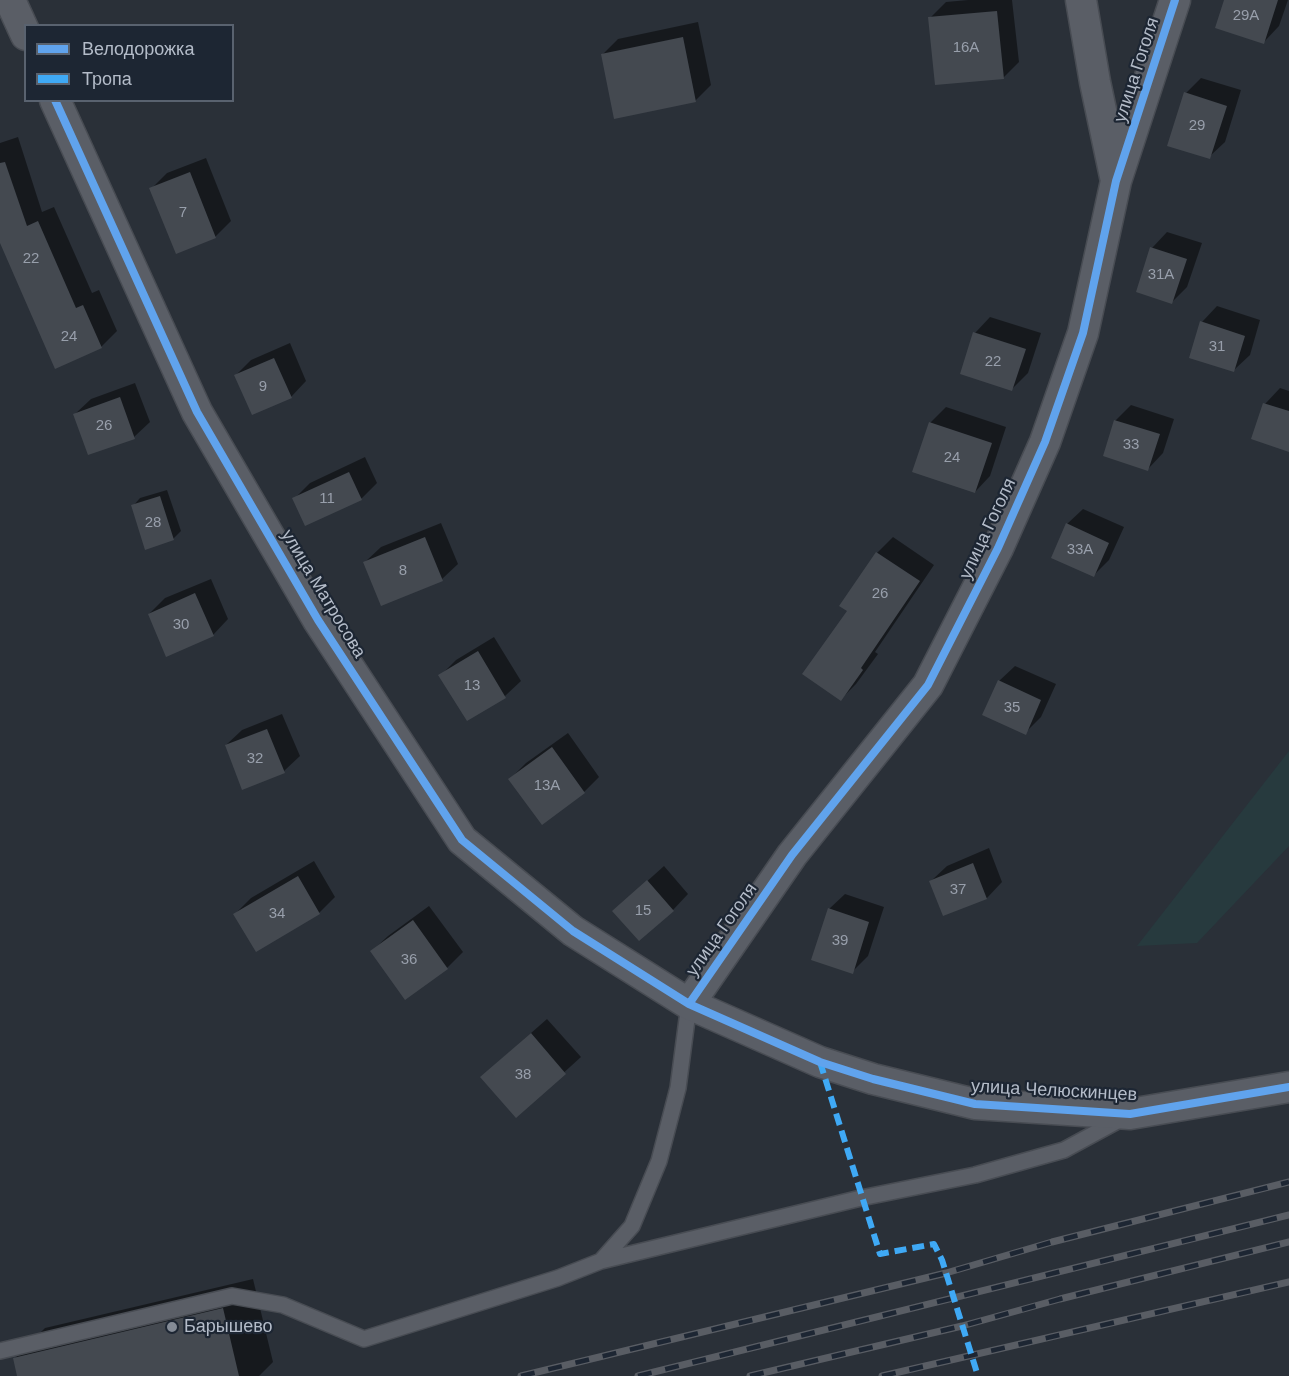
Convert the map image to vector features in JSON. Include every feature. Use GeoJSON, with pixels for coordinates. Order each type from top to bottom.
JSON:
{"type":"FeatureCollection","features":[{"type":"Feature","properties":{"kind":"street"},"geometry":{"type":"LineString","coordinates":[[10,0],[24,31]]}},
{"type":"Feature","properties":{"kind":"street"},"geometry":{"type":"LineString","coordinates":[[1081,0],[1095,82],[1116,181]]}},
{"type":"Feature","properties":{"kind":"street","name":"улица Гоголя"},"geometry":{"type":"LineString","coordinates":[[689,1004],[792,855],[928,685],[998,548],[1045,442],[1083,333],[1116,181],[1175,0]]}},
{"type":"Feature","properties":{"kind":"street","name":"улица Матросова"},"geometry":{"type":"LineString","coordinates":[[57,102],[197,412],[318,620],[462,840],[573,931],[689,1004]]}},
{"type":"Feature","properties":{"kind":"street","name":"улица Челюскинцев"},"geometry":{"type":"LineString","coordinates":[[689,1004],[820,1062],[873,1079],[975,1104],[1130,1114],[1289,1087]]}},
{"type":"Feature","properties":{"kind":"lane"},"geometry":{"type":"LineString","coordinates":[[601,1262],[632,1226],[659,1161],[678,1088],[689,1004]]}},
{"type":"Feature","properties":{"kind":"lane"},"geometry":{"type":"LineString","coordinates":[[0,1351],[232,1296],[283,1305],[364,1339],[558,1278],[601,1262],[861,1198],[975,1175],[1064,1150],[1130,1114]]}},
{"type":"Feature","properties":{"kind":"green space"},"geometry":{"type":"Polygon","coordinates":[[[1289,751],[1289,846],[1197,943],[1137,946],[1289,751]]]}},
{"type":"Feature","properties":{"kind":"building"},"geometry":{"type":"Polygon","coordinates":[[[1224,0],[1278,0],[1264,44],[1215,28],[1224,0]]]}},
{"type":"Feature","properties":{"kind":"building"},"geometry":{"type":"Polygon","coordinates":[[[997,11],[1004,79],[935,85],[928,17],[997,11]]]}},
{"type":"Feature","properties":{"kind":"building"},"geometry":{"type":"Polygon","coordinates":[[[683,37],[696,102],[614,119],[601,54],[683,37]]]}},
{"type":"Feature","properties":{"kind":"building"},"geometry":{"type":"Polygon","coordinates":[[[1184,92],[1227,106],[1210,159],[1167,146],[1184,92]]]}},
{"type":"Feature","properties":{"kind":"building"},"geometry":{"type":"Polygon","coordinates":[[[5,162],[27,226],[38,221],[76,308],[83,305],[102,348],[55,369],[0,243],[0,163],[5,162]]]}},
{"type":"Feature","properties":{"kind":"building"},"geometry":{"type":"Polygon","coordinates":[[[190,172],[216,238],[176,254],[149,188],[190,172]]]}},
{"type":"Feature","properties":{"kind":"building"},"geometry":{"type":"Polygon","coordinates":[[[1150,247],[1187,259],[1172,304],[1136,292],[1150,247]]]}},
{"type":"Feature","properties":{"kind":"building"},"geometry":{"type":"Polygon","coordinates":[[[1200,321],[1245,336],[1234,372],[1189,358],[1200,321]]]}},
{"type":"Feature","properties":{"kind":"building"},"geometry":{"type":"Polygon","coordinates":[[[973,332],[1026,349],[1012,391],[960,374],[973,332]]]}},
{"type":"Feature","properties":{"kind":"building"},"geometry":{"type":"Polygon","coordinates":[[[274,358],[292,398],[252,415],[234,375],[274,358]]]}},
{"type":"Feature","properties":{"kind":"building"},"geometry":{"type":"Polygon","coordinates":[[[120,397],[135,439],[88,455],[73,414],[120,397]]]}},
{"type":"Feature","properties":{"kind":"building"},"geometry":{"type":"Polygon","coordinates":[[[1263,403],[1289,411],[1289,452],[1251,439],[1263,403]]]}},
{"type":"Feature","properties":{"kind":"building"},"geometry":{"type":"Polygon","coordinates":[[[1114,420],[1160,434],[1148,471],[1103,456],[1114,420]]]}},
{"type":"Feature","properties":{"kind":"building"},"geometry":{"type":"Polygon","coordinates":[[[929,422],[992,443],[975,493],[912,472],[929,422]]]}},
{"type":"Feature","properties":{"kind":"building"},"geometry":{"type":"Polygon","coordinates":[[[349,472],[362,500],[305,526],[292,498],[349,472]]]}},
{"type":"Feature","properties":{"kind":"building"},"geometry":{"type":"Polygon","coordinates":[[[160,496],[174,540],[145,550],[131,505],[160,496]]]}},
{"type":"Feature","properties":{"kind":"building"},"geometry":{"type":"Polygon","coordinates":[[[1066,523],[1109,543],[1094,577],[1051,558],[1066,523]]]}},
{"type":"Feature","properties":{"kind":"building"},"geometry":{"type":"Polygon","coordinates":[[[425,537],[443,581],[381,606],[363,562],[425,537]]]}},
{"type":"Feature","properties":{"kind":"building"},"geometry":{"type":"Polygon","coordinates":[[[876,552],[920,581],[841,701],[802,674],[847,611],[839,606],[876,552]]]}},
{"type":"Feature","properties":{"kind":"building"},"geometry":{"type":"Polygon","coordinates":[[[195,593],[214,636],[166,657],[148,614],[195,593]]]}},
{"type":"Feature","properties":{"kind":"building"},"geometry":{"type":"Polygon","coordinates":[[[478,651],[506,698],[467,721],[438,675],[478,651]]]}},
{"type":"Feature","properties":{"kind":"building"},"geometry":{"type":"Polygon","coordinates":[[[998,680],[1041,700],[1026,735],[982,715],[998,680]]]}},
{"type":"Feature","properties":{"kind":"building"},"geometry":{"type":"Polygon","coordinates":[[[267,729],[285,773],[242,790],[225,745],[267,729]]]}},
{"type":"Feature","properties":{"kind":"building"},"geometry":{"type":"Polygon","coordinates":[[[552,747],[585,793],[542,825],[508,779],[552,747]]]}},
{"type":"Feature","properties":{"kind":"building"},"geometry":{"type":"Polygon","coordinates":[[[973,863],[987,899],[943,916],[929,881],[973,863]]]}},
{"type":"Feature","properties":{"kind":"building"},"geometry":{"type":"Polygon","coordinates":[[[298,876],[320,914],[256,952],[233,914],[298,876]]]}},
{"type":"Feature","properties":{"kind":"building"},"geometry":{"type":"Polygon","coordinates":[[[647,880],[674,911],[639,941],[612,911],[647,880]]]}},
{"type":"Feature","properties":{"kind":"building"},"geometry":{"type":"Polygon","coordinates":[[[828,908],[869,922],[853,974],[811,960],[828,908]]]}},
{"type":"Feature","properties":{"kind":"building"},"geometry":{"type":"Polygon","coordinates":[[[413,920],[448,969],[405,1000],[370,951],[413,920]]]}},
{"type":"Feature","properties":{"kind":"building"},"geometry":{"type":"Polygon","coordinates":[[[531,1033],[566,1074],[516,1118],[480,1077],[531,1033]]]}},
{"type":"Feature","properties":{"kind":"building","name":"Барышево"},"geometry":{"type":"Polygon","coordinates":[[[223,1308],[239,1376],[17,1376],[13,1358],[223,1308]]]}},
{"type":"Feature","properties":{"kind":"railway"},"geometry":{"type":"LineString","coordinates":[[521,1376],[946,1273],[1052,1242],[1289,1182]]}},
{"type":"Feature","properties":{"kind":"railway"},"geometry":{"type":"LineString","coordinates":[[638,1376],[1289,1215]]}},
{"type":"Feature","properties":{"kind":"railway"},"geometry":{"type":"LineString","coordinates":[[750,1376],[962,1326],[1289,1242]]}},
{"type":"Feature","properties":{"kind":"railway"},"geometry":{"type":"LineString","coordinates":[[882,1376],[1289,1282]]}},
{"type":"Feature","properties":{"kind":"marked path"},"geometry":{"type":"LineString","coordinates":[[820,1062],[880,1254],[934,1244],[942,1260],[978,1376]]}},
{"type":"Feature","properties":{"kind":"cycle path"},"geometry":{"type":"LineString","coordinates":[[689,1004],[792,855],[928,685],[998,548],[1045,442],[1083,333],[1116,181],[1175,0]]}},
{"type":"Feature","properties":{"kind":"cycle path"},"geometry":{"type":"LineString","coordinates":[[56,102],[197,412],[318,620],[462,840],[573,931],[689,1004],[820,1062],[873,1079],[975,1104],[1130,1114],[1289,1087]]}},
{"type":"Feature","properties":{"kind":"place","name":"Барышево"},"geometry":{"type":"Point","coordinates":[172,1327]}}]}
